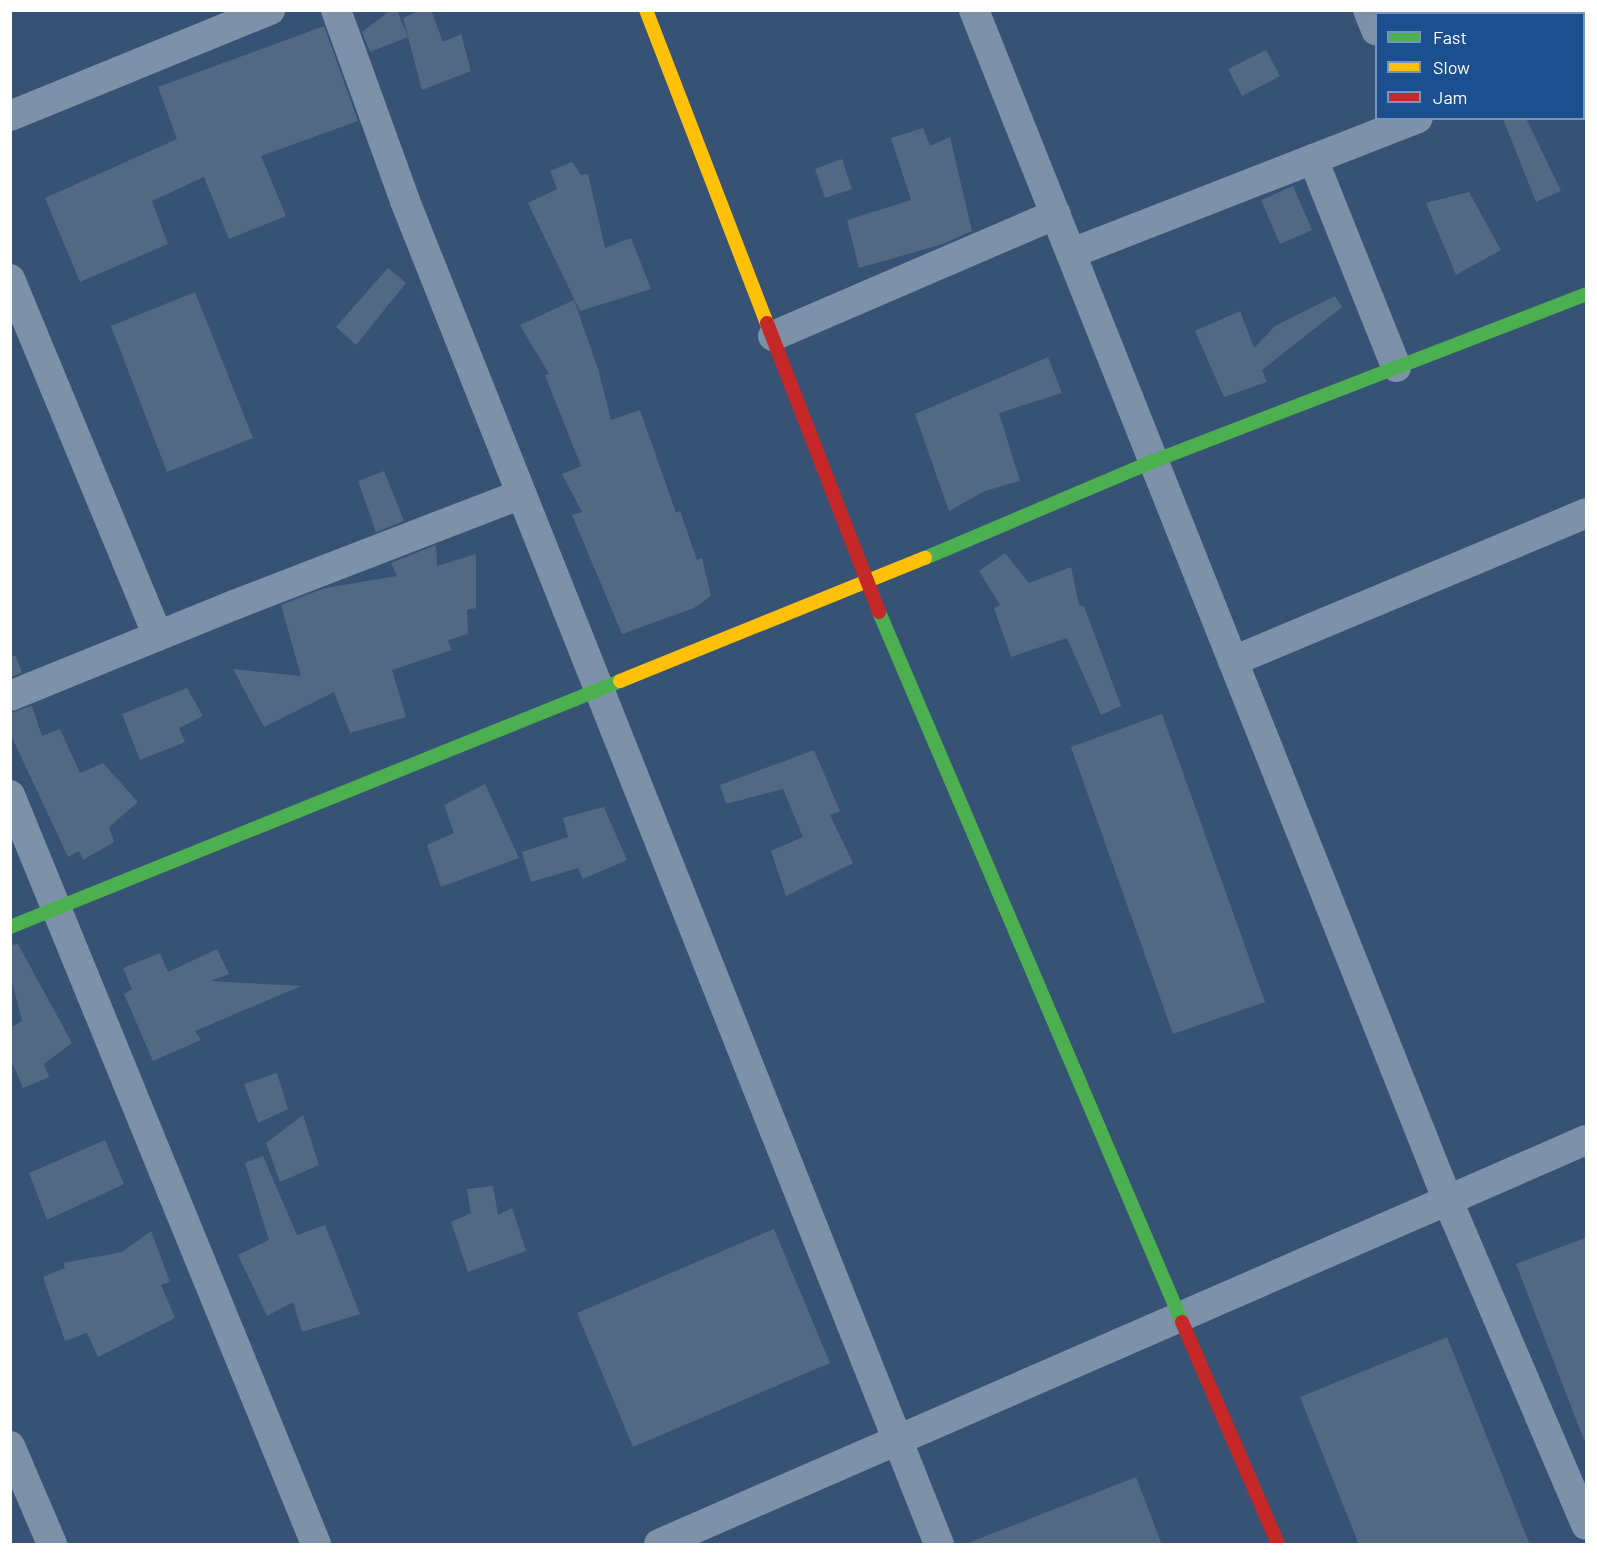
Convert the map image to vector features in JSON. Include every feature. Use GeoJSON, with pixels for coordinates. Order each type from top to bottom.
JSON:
{"type":"FeatureCollection","features":[{"type":"Feature","properties":{"kind":"street"},"geometry":{"type":"LineString","coordinates":[[10,116],[270,10]]}},
{"type":"Feature","properties":{"kind":"street"},"geometry":{"type":"LineString","coordinates":[[336,10],[405,201],[939,1545]]}},
{"type":"Feature","properties":{"kind":"street"},"geometry":{"type":"LineString","coordinates":[[646,10],[867,582],[1278,1545]]}},
{"type":"Feature","properties":{"kind":"street"},"geometry":{"type":"LineString","coordinates":[[974,10],[1448,1201],[1587,1525]]}},
{"type":"Feature","properties":{"kind":"street"},"geometry":{"type":"LineString","coordinates":[[1368,10],[1375,26]]}},
{"type":"Feature","properties":{"kind":"street"},"geometry":{"type":"LineString","coordinates":[[1584,10],[1587,16]]}},
{"type":"Feature","properties":{"kind":"street"},"geometry":{"type":"LineString","coordinates":[[1071,253],[1412,120]]}},
{"type":"Feature","properties":{"kind":"street"},"geometry":{"type":"LineString","coordinates":[[1312,159],[1396,367]]}},
{"type":"Feature","properties":{"kind":"street"},"geometry":{"type":"LineString","coordinates":[[773,336],[1056,214]]}},
{"type":"Feature","properties":{"kind":"street"},"geometry":{"type":"LineString","coordinates":[[10,279],[158,636]]}},
{"type":"Feature","properties":{"kind":"street"},"geometry":{"type":"LineString","coordinates":[[10,927],[867,582],[1154,461],[1587,294]]}},
{"type":"Feature","properties":{"kind":"street"},"geometry":{"type":"LineString","coordinates":[[10,696],[521,495]]}},
{"type":"Feature","properties":{"kind":"street"},"geometry":{"type":"LineString","coordinates":[[1233,661],[1587,513]]}},
{"type":"Feature","properties":{"kind":"street"},"geometry":{"type":"LineString","coordinates":[[10,795],[316,1545]]}},
{"type":"Feature","properties":{"kind":"street"},"geometry":{"type":"LineString","coordinates":[[659,1545],[1587,1140]]}},
{"type":"Feature","properties":{"kind":"street"},"geometry":{"type":"LineString","coordinates":[[10,1446],[52,1545]]}},
{"type":"Feature","properties":{"kind":"building"},"geometry":{"type":"Polygon","coordinates":[[[391,10],[397,10],[408,37],[370,52],[362,32],[391,10]]]}},
{"type":"Feature","properties":{"kind":"building"},"geometry":{"type":"Polygon","coordinates":[[[421,10],[431,10],[443,42],[461,34],[471,71],[422,90],[403,18],[421,10]]]}},
{"type":"Feature","properties":{"kind":"building"},"geometry":{"type":"Polygon","coordinates":[[[324,26],[358,121],[261,156],[286,216],[229,239],[204,177],[152,201],[168,244],[80,282],[45,198],[177,139],[158,87],[324,26]]]}},
{"type":"Feature","properties":{"kind":"building"},"geometry":{"type":"Polygon","coordinates":[[[1266,50],[1280,76],[1242,96],[1228,69],[1266,50]]]}},
{"type":"Feature","properties":{"kind":"building"},"geometry":{"type":"Polygon","coordinates":[[[1503,120],[1527,120],[1561,191],[1536,202],[1503,120]]]}},
{"type":"Feature","properties":{"kind":"building"},"geometry":{"type":"Polygon","coordinates":[[[923,128],[930,146],[950,137],[972,231],[943,244],[859,268],[847,220],[911,200],[891,138],[923,128]]]}},
{"type":"Feature","properties":{"kind":"building"},"geometry":{"type":"Polygon","coordinates":[[[842,159],[852,189],[825,198],[815,169],[842,159]]]}},
{"type":"Feature","properties":{"kind":"building"},"geometry":{"type":"Polygon","coordinates":[[[572,162],[581,175],[588,174],[605,248],[631,238],[651,289],[580,311],[528,203],[557,189],[550,171],[572,162]]]}},
{"type":"Feature","properties":{"kind":"building"},"geometry":{"type":"Polygon","coordinates":[[[1293,186],[1312,230],[1280,244],[1261,200],[1293,186]]]}},
{"type":"Feature","properties":{"kind":"building"},"geometry":{"type":"Polygon","coordinates":[[[1469,192],[1501,250],[1456,275],[1426,203],[1469,192]]]}},
{"type":"Feature","properties":{"kind":"building"},"geometry":{"type":"Polygon","coordinates":[[[388,268],[406,283],[356,345],[336,327],[388,268]]]}},
{"type":"Feature","properties":{"kind":"building"},"geometry":{"type":"Polygon","coordinates":[[[195,292],[253,438],[167,472],[111,326],[195,292]]]}},
{"type":"Feature","properties":{"kind":"building"},"geometry":{"type":"Polygon","coordinates":[[[1335,296],[1342,307],[1262,370],[1267,382],[1224,397],[1195,331],[1240,311],[1254,348],[1275,326],[1335,296]]]}},
{"type":"Feature","properties":{"kind":"building"},"geometry":{"type":"Polygon","coordinates":[[[574,300],[598,369],[611,420],[640,410],[676,513],[680,511],[697,560],[702,558],[711,596],[694,608],[622,634],[572,515],[582,512],[562,474],[581,466],[545,375],[549,374],[520,325],[574,300]]]}},
{"type":"Feature","properties":{"kind":"building"},"geometry":{"type":"Polygon","coordinates":[[[1048,357],[1062,393],[999,413],[1020,481],[985,491],[949,511],[915,414],[1048,357]]]}},
{"type":"Feature","properties":{"kind":"building"},"geometry":{"type":"Polygon","coordinates":[[[384,471],[404,521],[376,532],[358,481],[384,471]]]}},
{"type":"Feature","properties":{"kind":"building"},"geometry":{"type":"Polygon","coordinates":[[[436,545],[437,566],[476,554],[476,608],[467,610],[468,634],[448,640],[452,650],[392,670],[406,717],[350,733],[334,692],[264,727],[233,669],[301,676],[281,605],[325,588],[397,576],[391,563],[436,545]]]}},
{"type":"Feature","properties":{"kind":"building"},"geometry":{"type":"Polygon","coordinates":[[[1005,553],[1029,583],[1071,567],[1079,605],[1084,606],[1121,706],[1101,715],[1067,638],[1011,657],[994,608],[1000,605],[979,571],[1005,553]]]}},
{"type":"Feature","properties":{"kind":"building"},"geometry":{"type":"Polygon","coordinates":[[[16,656],[22,673],[10,677],[10,657],[16,656]]]}},
{"type":"Feature","properties":{"kind":"building"},"geometry":{"type":"Polygon","coordinates":[[[187,688],[203,716],[179,728],[185,742],[140,760],[122,714],[187,688]]]}},
{"type":"Feature","properties":{"kind":"building"},"geometry":{"type":"Polygon","coordinates":[[[32,706],[42,736],[60,729],[80,773],[103,763],[138,802],[109,827],[114,842],[83,860],[79,851],[68,857],[10,733],[10,713],[32,706]]]}},
{"type":"Feature","properties":{"kind":"building"},"geometry":{"type":"Polygon","coordinates":[[[1162,714],[1265,1002],[1173,1034],[1071,747],[1162,714]]]}},
{"type":"Feature","properties":{"kind":"building"},"geometry":{"type":"Polygon","coordinates":[[[814,750],[840,811],[830,815],[853,863],[786,896],[771,851],[803,837],[783,789],[726,804],[720,785],[814,750]]]}},
{"type":"Feature","properties":{"kind":"building"},"geometry":{"type":"Polygon","coordinates":[[[485,784],[519,858],[441,887],[427,845],[454,833],[444,805],[485,784]]]}},
{"type":"Feature","properties":{"kind":"building"},"geometry":{"type":"Polygon","coordinates":[[[604,807],[627,860],[583,879],[578,868],[531,882],[522,852],[568,837],[563,818],[604,807]]]}},
{"type":"Feature","properties":{"kind":"building"},"geometry":{"type":"Polygon","coordinates":[[[18,944],[72,1043],[44,1064],[49,1077],[23,1088],[10,1058],[10,1028],[22,1021],[10,974],[10,945],[18,944]]]}},
{"type":"Feature","properties":{"kind":"building"},"geometry":{"type":"Polygon","coordinates":[[[217,949],[229,974],[211,981],[301,986],[195,1031],[201,1040],[153,1061],[124,994],[132,989],[123,968],[160,953],[168,972],[217,949]]]}},
{"type":"Feature","properties":{"kind":"building"},"geometry":{"type":"Polygon","coordinates":[[[277,1073],[288,1109],[258,1123],[244,1084],[277,1073]]]}},
{"type":"Feature","properties":{"kind":"building"},"geometry":{"type":"Polygon","coordinates":[[[303,1115],[319,1165],[280,1182],[266,1143],[303,1115]]]}},
{"type":"Feature","properties":{"kind":"building"},"geometry":{"type":"Polygon","coordinates":[[[105,1140],[124,1184],[47,1220],[29,1173],[105,1140]]]}},
{"type":"Feature","properties":{"kind":"building"},"geometry":{"type":"Polygon","coordinates":[[[263,1156],[297,1235],[325,1225],[360,1314],[302,1332],[293,1302],[267,1316],[238,1255],[269,1240],[245,1163],[263,1156]]]}},
{"type":"Feature","properties":{"kind":"building"},"geometry":{"type":"Polygon","coordinates":[[[493,1186],[498,1215],[512,1208],[526,1251],[468,1272],[451,1222],[471,1213],[467,1189],[493,1186]]]}},
{"type":"Feature","properties":{"kind":"building"},"geometry":{"type":"Polygon","coordinates":[[[774,1229],[830,1363],[633,1447],[577,1313],[774,1229]]]}},
{"type":"Feature","properties":{"kind":"building"},"geometry":{"type":"Polygon","coordinates":[[[151,1231],[170,1282],[161,1285],[175,1318],[98,1357],[87,1333],[65,1341],[43,1277],[65,1268],[63,1263],[122,1252],[151,1231]]]}},
{"type":"Feature","properties":{"kind":"building"},"geometry":{"type":"Polygon","coordinates":[[[1587,1237],[1587,1440],[1584,1440],[1516,1264],[1587,1237]]]}},
{"type":"Feature","properties":{"kind":"building"},"geometry":{"type":"Polygon","coordinates":[[[1447,1337],[1530,1545],[1359,1545],[1300,1397],[1447,1337]]]}},
{"type":"Feature","properties":{"kind":"building"},"geometry":{"type":"Polygon","coordinates":[[[1136,1477],[1162,1545],[969,1545],[968,1543],[1136,1477]]]}},
{"type":"Feature","properties":{"kind":"traffic: fast"},"geometry":{"type":"LineString","coordinates":[[925,558],[1154,461],[1586,294]]}},
{"type":"Feature","properties":{"kind":"traffic: fast"},"geometry":{"type":"LineString","coordinates":[[879,612],[1182,1322]]}},
{"type":"Feature","properties":{"kind":"traffic: fast"},"geometry":{"type":"LineString","coordinates":[[10,927],[620,681]]}},
{"type":"Feature","properties":{"kind":"traffic: slow"},"geometry":{"type":"LineString","coordinates":[[646,10],[767,323]]}},
{"type":"Feature","properties":{"kind":"traffic: slow"},"geometry":{"type":"LineString","coordinates":[[620,681],[925,558]]}},
{"type":"Feature","properties":{"kind":"traffic: jam"},"geometry":{"type":"LineString","coordinates":[[767,323],[879,612]]}},
{"type":"Feature","properties":{"kind":"traffic: jam"},"geometry":{"type":"LineString","coordinates":[[1182,1322],[1278,1544]]}}]}
